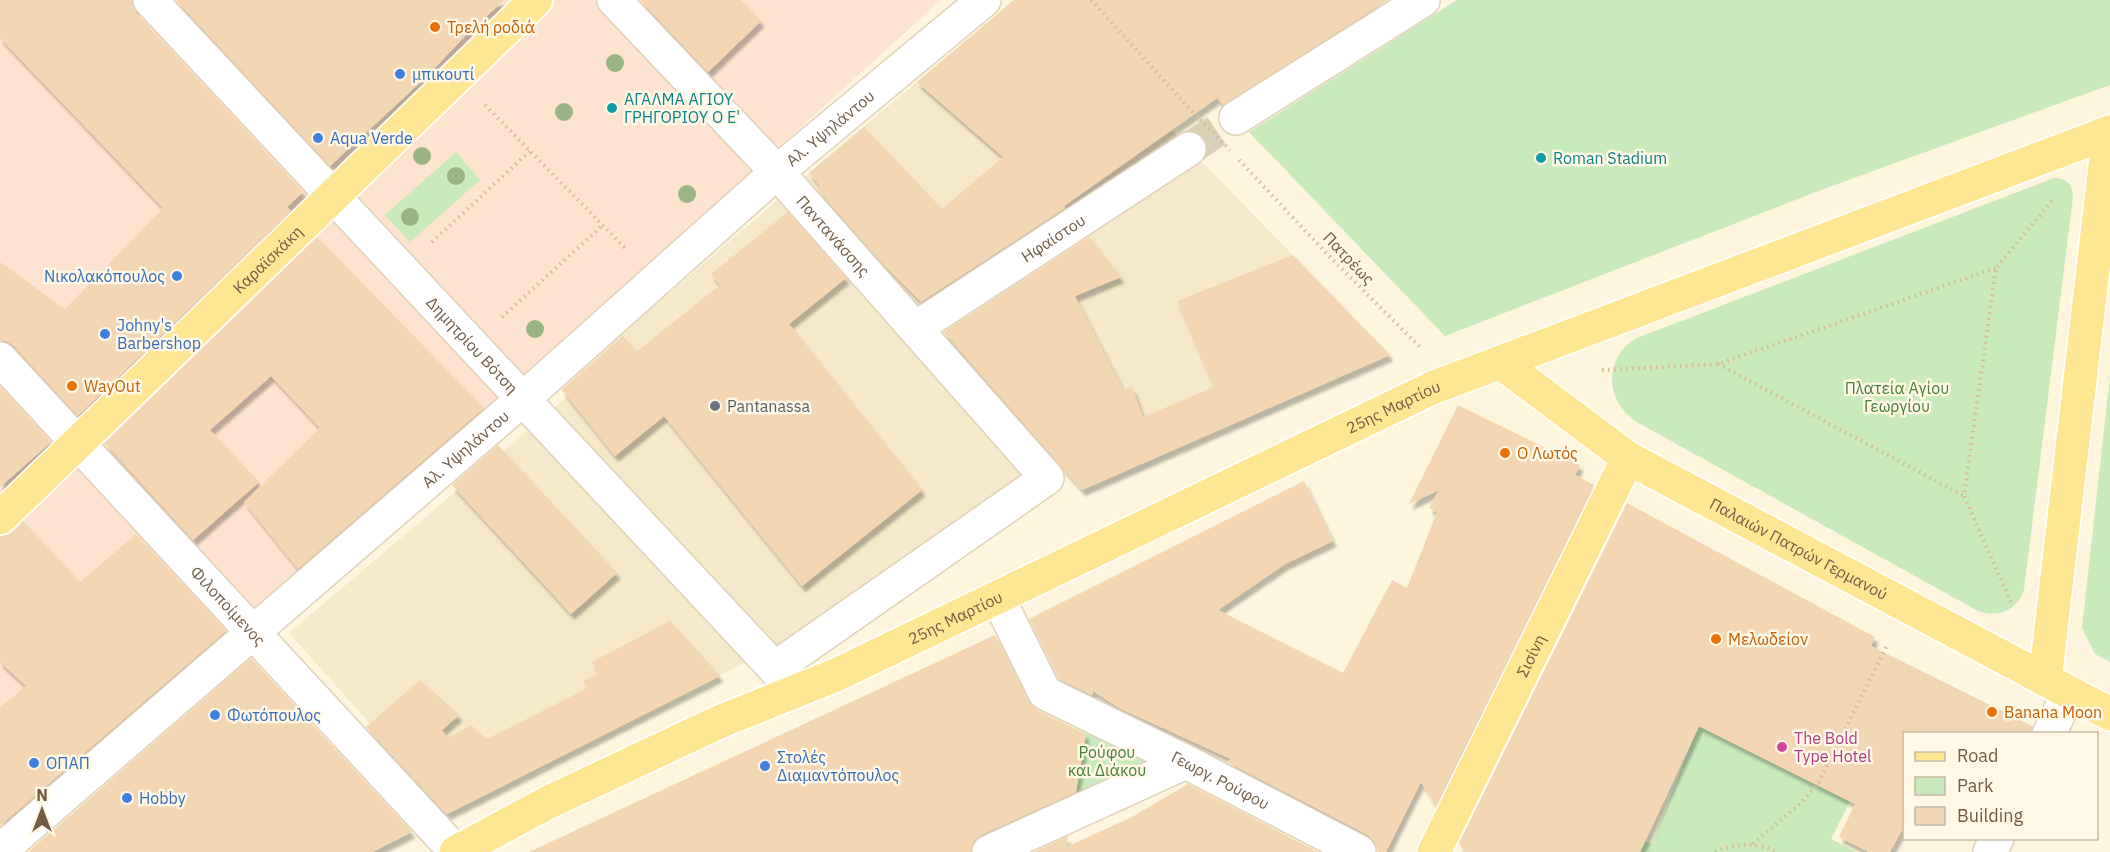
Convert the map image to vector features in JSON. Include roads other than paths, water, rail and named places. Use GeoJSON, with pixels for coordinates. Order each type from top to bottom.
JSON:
{"type":"FeatureCollection","features":[{"type":"Feature","properties":{"kind":"main road","name":"Καραϊσκάκη"},"geometry":{"type":"LineString","coordinates":[[0,518],[536,0]]}},
{"type":"Feature","properties":{"kind":"main road","name":"25ης Μαρτίου"},"geometry":{"type":"LineString","coordinates":[[456,852],[549,802],[719,722],[785,680],[836,675],[1432,388],[2110,132]]}},
{"type":"Feature","properties":{"kind":"main road"},"geometry":{"type":"LineString","coordinates":[[2057,686],[2110,132]]}},
{"type":"Feature","properties":{"kind":"main road","name":"Παλαιών Πατρών Γερμανού"},"geometry":{"type":"LineString","coordinates":[[1502,363],[1628,458],[2110,714]]}},
{"type":"Feature","properties":{"kind":"main road","name":"Σισίνη"},"geometry":{"type":"LineString","coordinates":[[1434,852],[1628,458]]}},
{"type":"Feature","properties":{"kind":"street","name":"Δημητρίου Βότση"},"geometry":{"type":"LineString","coordinates":[[150,0],[785,680]]}},
{"type":"Feature","properties":{"kind":"street","name":"Παντανάσσης"},"geometry":{"type":"LineString","coordinates":[[614,0],[777,171],[1047,478],[785,680]]}},
{"type":"Feature","properties":{"kind":"street","name":"Αλ. Υψηλάντου"},"geometry":{"type":"LineString","coordinates":[[0,851],[523,399],[777,171],[984,0]]}},
{"type":"Feature","properties":{"kind":"street"},"geometry":{"type":"LineString","coordinates":[[1236,118],[1423,0]]}},
{"type":"Feature","properties":{"kind":"street","name":"Ηφαίστου"},"geometry":{"type":"LineString","coordinates":[[916,328],[1189,149]]}},
{"type":"Feature","properties":{"kind":"street","name":"Φιλοποίμενος"},"geometry":{"type":"LineString","coordinates":[[0,359],[456,852]]}},
{"type":"Feature","properties":{"kind":"street","name":"Γεωργ. Ρούφου"},"geometry":{"type":"LineString","coordinates":[[998,598],[1046,693],[1186,762],[1359,852]]}},
{"type":"Feature","properties":{"kind":"street"},"geometry":{"type":"LineString","coordinates":[[2049,732],[2057,686]]}},
{"type":"Feature","properties":{"kind":"street"},"geometry":{"type":"LineString","coordinates":[[989,852],[1186,762]]}},
{"type":"Feature","properties":{"kind":"tunnel"},"geometry":{"type":"LineString","coordinates":[[1189,149],[1236,118]]}},
{"type":"Feature","properties":{"kind":"place","name":"Τρελή ροδιά"},"geometry":{"type":"Point","coordinates":[435,27]}},
{"type":"Feature","properties":{"kind":"place","name":"μπικουτί"},"geometry":{"type":"Point","coordinates":[400,74]}},
{"type":"Feature","properties":{"kind":"place","name":"ΑΓΑΛΜΑ ΑΓΙΟΥ ΓΡΗΓΟΡΙΟΥ Ο Ε'"},"geometry":{"type":"Point","coordinates":[612,108]}},
{"type":"Feature","properties":{"kind":"place","name":"Aqua Verde"},"geometry":{"type":"Point","coordinates":[318,138]}},
{"type":"Feature","properties":{"kind":"place","name":"Roman Stadium"},"geometry":{"type":"Point","coordinates":[1541,158]}},
{"type":"Feature","properties":{"kind":"place","name":"Νικολακόπουλος"},"geometry":{"type":"Point","coordinates":[177,276]}},
{"type":"Feature","properties":{"kind":"place","name":"Johny's Barbershop"},"geometry":{"type":"Point","coordinates":[105,334]}},
{"type":"Feature","properties":{"kind":"place","name":"WayOut"},"geometry":{"type":"Point","coordinates":[72,386]}},
{"type":"Feature","properties":{"kind":"place","name":"Pantanassa"},"geometry":{"type":"Point","coordinates":[715,406]}},
{"type":"Feature","properties":{"kind":"place","name":"Ο Λωτός"},"geometry":{"type":"Point","coordinates":[1505,453]}},
{"type":"Feature","properties":{"kind":"place","name":"Μελωδείον"},"geometry":{"type":"Point","coordinates":[1716,639]}},
{"type":"Feature","properties":{"kind":"place","name":"Banana Moon"},"geometry":{"type":"Point","coordinates":[1992,712]}},
{"type":"Feature","properties":{"kind":"place","name":"Φωτόπουλος"},"geometry":{"type":"Point","coordinates":[215,715]}},
{"type":"Feature","properties":{"kind":"place","name":"The Bold Type Hotel"},"geometry":{"type":"Point","coordinates":[1782,747]}},
{"type":"Feature","properties":{"kind":"place","name":"ΟΠΑΠ"},"geometry":{"type":"Point","coordinates":[34,763]}},
{"type":"Feature","properties":{"kind":"place","name":"Στολές Διαμαντόπουλος"},"geometry":{"type":"Point","coordinates":[765,766]}},
{"type":"Feature","properties":{"kind":"place","name":"Hobby"},"geometry":{"type":"Point","coordinates":[127,798]}},
{"type":"Feature","properties":{"kind":"park label","name":"Πλατεία Αγίου Γεωργίου"},"geometry":{"type":"Point","coordinates":[1897,397]}},
{"type":"Feature","properties":{"kind":"park label","name":"Ρούφου και Διάκου"},"geometry":{"type":"Point","coordinates":[1107,761]}}]}
